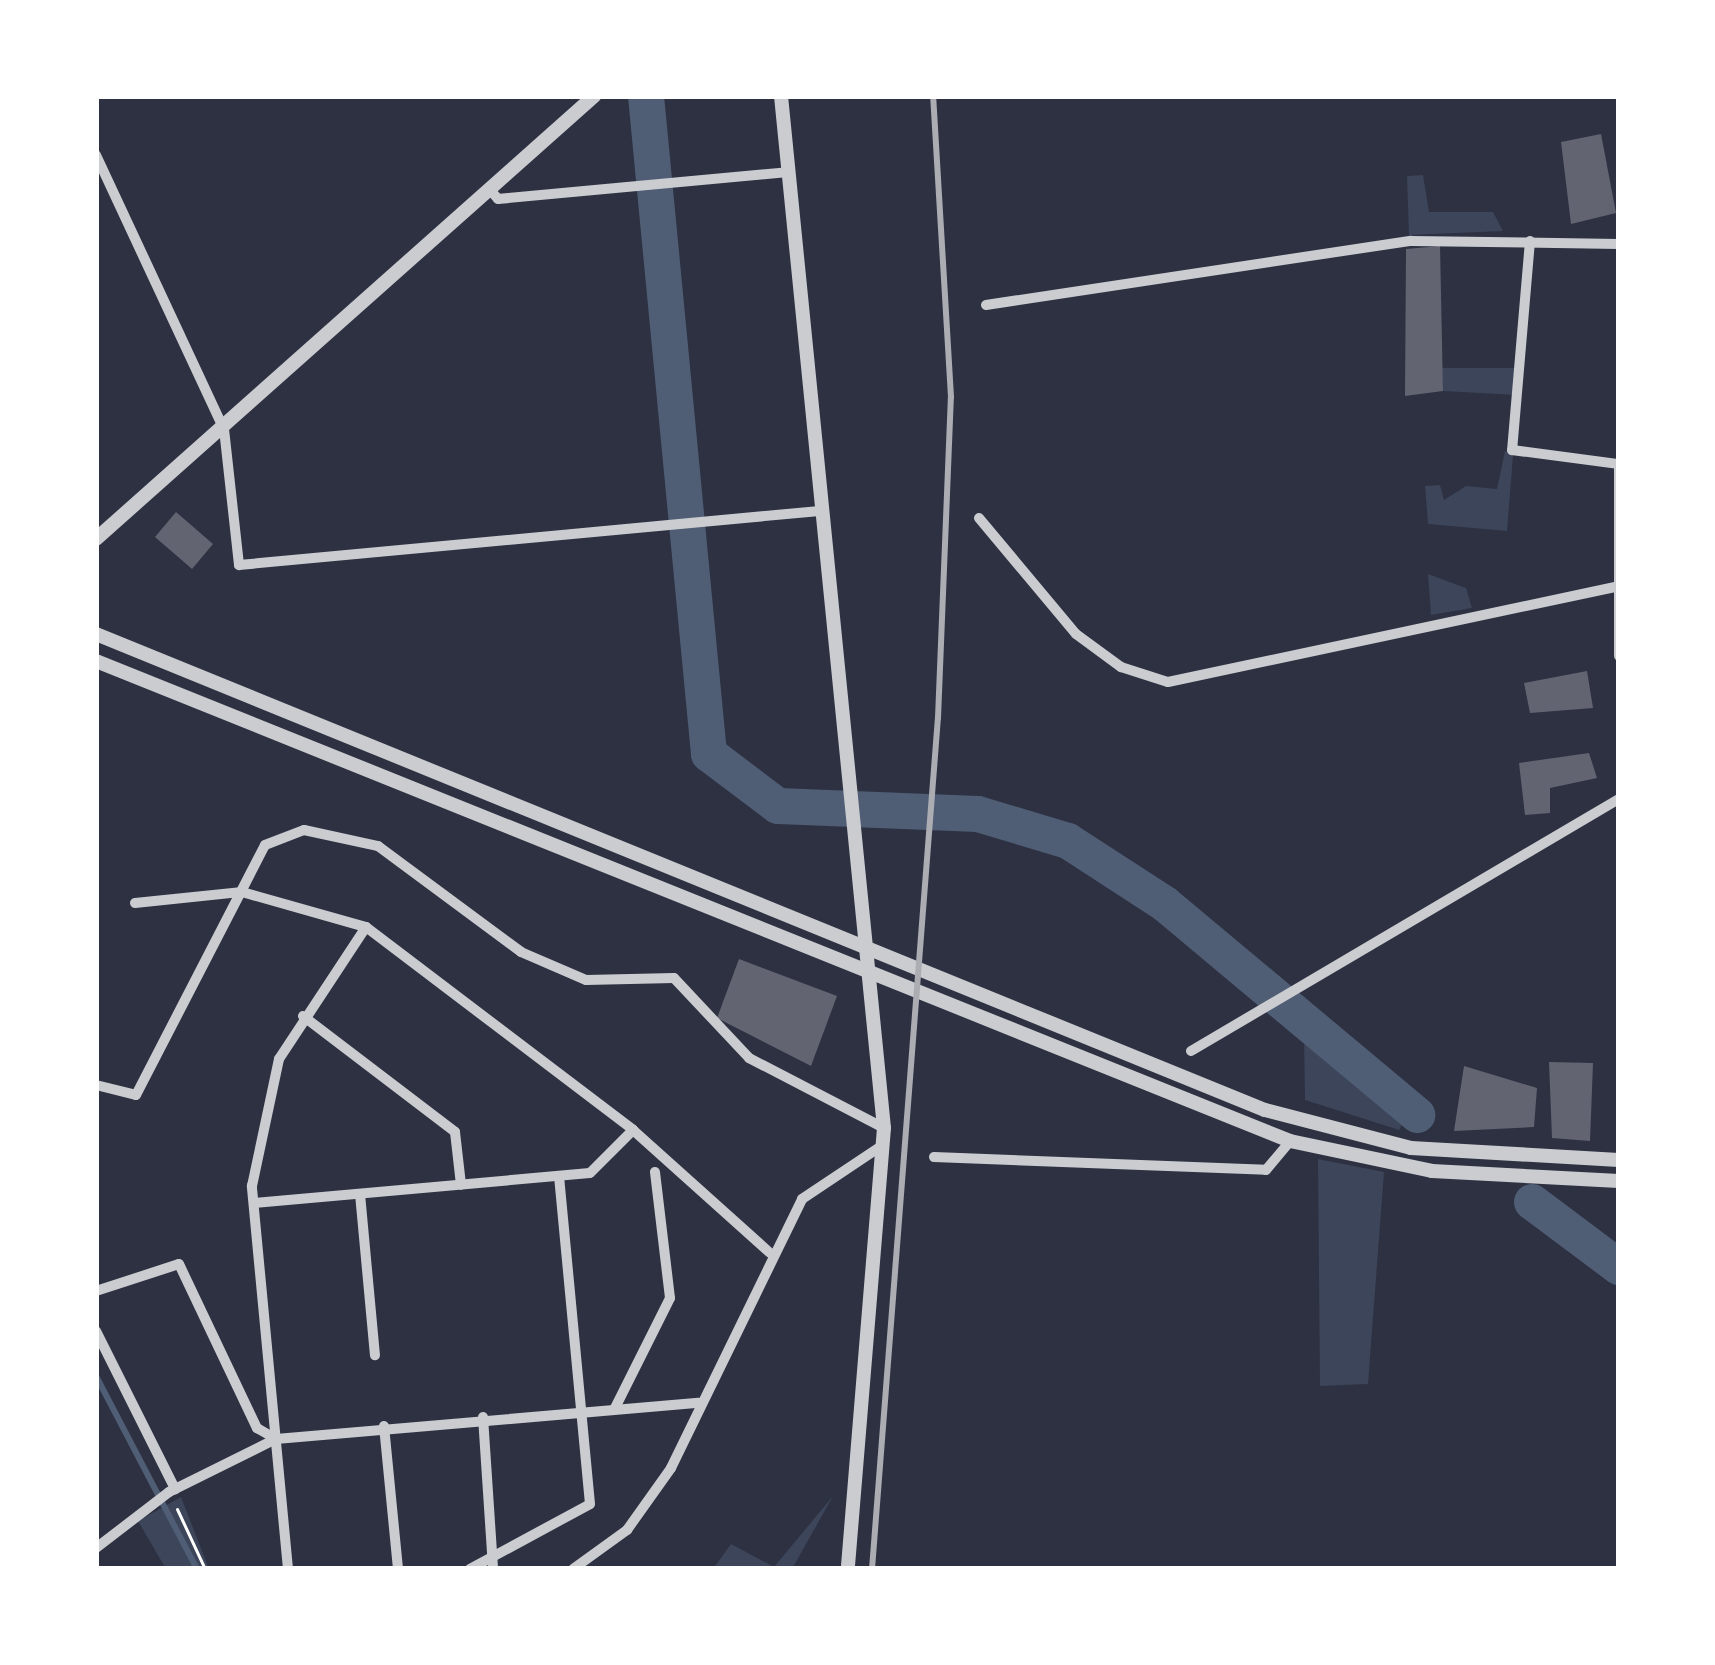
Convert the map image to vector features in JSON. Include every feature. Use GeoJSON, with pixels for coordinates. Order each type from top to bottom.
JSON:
{"type":"FeatureCollection","features":[{"type":"Feature","properties":{"kind":"street"},"geometry":{"type":"LineString","coordinates":[[96,539],[594,96]]}},
{"type":"Feature","properties":{"kind":"street"},"geometry":{"type":"LineString","coordinates":[[781,96],[848,828],[884,1128],[848,1569]]}},
{"type":"Feature","properties":{"kind":"street"},"geometry":{"type":"LineString","coordinates":[[96,155],[224,429],[238,565],[819,511]]}},
{"type":"Feature","properties":{"kind":"street"},"geometry":{"type":"LineString","coordinates":[[490,190],[498,199],[660,180],[788,172]]}},
{"type":"Feature","properties":{"kind":"street"},"geometry":{"type":"LineString","coordinates":[[986,305],[1412,241],[1619,244]]}},
{"type":"Feature","properties":{"kind":"street"},"geometry":{"type":"LineString","coordinates":[[1530,241],[1512,450],[1619,465],[1615,587],[1619,656]]}},
{"type":"Feature","properties":{"kind":"street"},"geometry":{"type":"LineString","coordinates":[[979,518],[1076,634],[1121,668],[1168,682],[1615,587]]}},
{"type":"Feature","properties":{"kind":"street"},"geometry":{"type":"LineString","coordinates":[[96,634],[864,949],[1348,1134],[1498,1157],[1619,1160]]}},
{"type":"Feature","properties":{"kind":"street"},"geometry":{"type":"LineString","coordinates":[[96,662],[869,978],[1290,1141],[1432,1171],[1619,1181]]}},
{"type":"Feature","properties":{"kind":"street"},"geometry":{"type":"LineString","coordinates":[[1191,1052],[1619,799]]}},
{"type":"Feature","properties":{"kind":"street"},"geometry":{"type":"LineString","coordinates":[[96,1085],[136,1095],[271,838],[348,833],[520,952],[586,980],[674,978],[749,1058],[884,1128]]}},
{"type":"Feature","properties":{"kind":"street"},"geometry":{"type":"LineString","coordinates":[[135,903],[242,892],[366,928],[633,1130],[770,1253]]}},
{"type":"Feature","properties":{"kind":"street"},"geometry":{"type":"LineString","coordinates":[[288,1569],[254,1203],[279,1059],[303,1016],[366,928]]}},
{"type":"Feature","properties":{"kind":"street"},"geometry":{"type":"LineString","coordinates":[[303,1016],[454,1132],[461,1184]]}},
{"type":"Feature","properties":{"kind":"street"},"geometry":{"type":"LineString","coordinates":[[254,1203],[590,1173],[633,1130]]}},
{"type":"Feature","properties":{"kind":"street"},"geometry":{"type":"LineString","coordinates":[[934,1157],[1266,1170],[1290,1141]]}},
{"type":"Feature","properties":{"kind":"street"},"geometry":{"type":"LineString","coordinates":[[573,1569],[627,1530],[698,1402],[770,1253],[816,1183],[883,1145]]}},
{"type":"Feature","properties":{"kind":"street"},"geometry":{"type":"LineString","coordinates":[[615,1408],[670,1298],[655,1172]]}},
{"type":"Feature","properties":{"kind":"street"},"geometry":{"type":"LineString","coordinates":[[470,1569],[494,1562],[590,1504],[560,1177]]}},
{"type":"Feature","properties":{"kind":"street"},"geometry":{"type":"LineString","coordinates":[[360,1194],[375,1355]]}},
{"type":"Feature","properties":{"kind":"street"},"geometry":{"type":"LineString","coordinates":[[96,1291],[179,1264],[257,1428],[276,1439]]}},
{"type":"Feature","properties":{"kind":"street"},"geometry":{"type":"LineString","coordinates":[[96,1331],[171,1491]]}},
{"type":"Feature","properties":{"kind":"street"},"geometry":{"type":"LineString","coordinates":[[96,1548],[171,1491],[276,1439],[483,1417],[698,1402]]}},
{"type":"Feature","properties":{"kind":"street"},"geometry":{"type":"LineString","coordinates":[[483,1417],[494,1562]]}},
{"type":"Feature","properties":{"kind":"street"},"geometry":{"type":"LineString","coordinates":[[384,1426],[398,1569]]}},
{"type":"Feature","properties":{"kind":"shaded area"},"geometry":{"type":"Polygon","coordinates":[[[1423,175],[1429,212],[1493,212],[1503,231],[1409,235],[1407,176],[1423,175]]]}},
{"type":"Feature","properties":{"kind":"shaded area"},"geometry":{"type":"Polygon","coordinates":[[[1442,368],[1519,368],[1517,395],[1443,391],[1442,368]]]}},
{"type":"Feature","properties":{"kind":"shaded area"},"geometry":{"type":"Polygon","coordinates":[[[1505,451],[1513,456],[1507,531],[1428,524],[1425,486],[1440,485],[1444,500],[1466,486],[1497,489],[1505,451]]]}},
{"type":"Feature","properties":{"kind":"shaded area"},"geometry":{"type":"Polygon","coordinates":[[[1428,574],[1466,588],[1472,608],[1431,615],[1428,574]]]}},
{"type":"Feature","properties":{"kind":"shaded area"},"geometry":{"type":"Polygon","coordinates":[[[1304,1034],[1407,1116],[1399,1130],[1305,1100],[1304,1034]]]}},
{"type":"Feature","properties":{"kind":"shaded area"},"geometry":{"type":"Polygon","coordinates":[[[1318,1159],[1384,1172],[1368,1384],[1320,1386],[1318,1159]]]}},
{"type":"Feature","properties":{"kind":"shaded area"},"geometry":{"type":"Polygon","coordinates":[[[833,1496],[792,1569],[713,1569],[731,1544],[774,1567],[833,1496]]]}},
{"type":"Feature","properties":{"kind":"shaded area"},"geometry":{"type":"Polygon","coordinates":[[[181,1497],[209,1569],[166,1569],[138,1521],[181,1497]]]}},
{"type":"Feature","properties":{"kind":"building"},"geometry":{"type":"Polygon","coordinates":[[[1601,134],[1616,213],[1571,224],[1561,142],[1601,134]]]}},
{"type":"Feature","properties":{"kind":"building"},"geometry":{"type":"Polygon","coordinates":[[[1440,246],[1443,391],[1405,396],[1406,249],[1440,246]]]}},
{"type":"Feature","properties":{"kind":"building"},"geometry":{"type":"Polygon","coordinates":[[[176,512],[213,544],[192,569],[155,537],[176,512]]]}},
{"type":"Feature","properties":{"kind":"building"},"geometry":{"type":"Polygon","coordinates":[[[1587,671],[1593,708],[1530,713],[1524,683],[1587,671]]]}},
{"type":"Feature","properties":{"kind":"building"},"geometry":{"type":"Polygon","coordinates":[[[1589,753],[1597,778],[1550,788],[1550,813],[1525,815],[1519,763],[1589,753]]]}},
{"type":"Feature","properties":{"kind":"building"},"geometry":{"type":"Polygon","coordinates":[[[739,959],[837,996],[811,1066],[717,1018],[739,959]]]}},
{"type":"Feature","properties":{"kind":"building"},"geometry":{"type":"Polygon","coordinates":[[[1549,1062],[1593,1063],[1590,1141],[1552,1138],[1549,1062]]]}},
{"type":"Feature","properties":{"kind":"building"},"geometry":{"type":"Polygon","coordinates":[[[1464,1066],[1537,1088],[1534,1127],[1454,1131],[1464,1066]]]}},
{"type":"Feature","properties":{"kind":"waterway"},"geometry":{"type":"LineString","coordinates":[[646,96],[709,754],[778,806],[978,814],[1068,841],[1165,904],[1417,1115]]}},
{"type":"Feature","properties":{"kind":"waterway"},"geometry":{"type":"LineString","coordinates":[[1532,1202],[1619,1267]]}},
{"type":"Feature","properties":{"kind":"waterway"},"geometry":{"type":"LineString","coordinates":[[96,1376],[197,1569]]}},
{"type":"Feature","properties":{"kind":"railway"},"geometry":{"type":"LineString","coordinates":[[872,1569],[938,718],[951,397],[933,96]]}}]}
